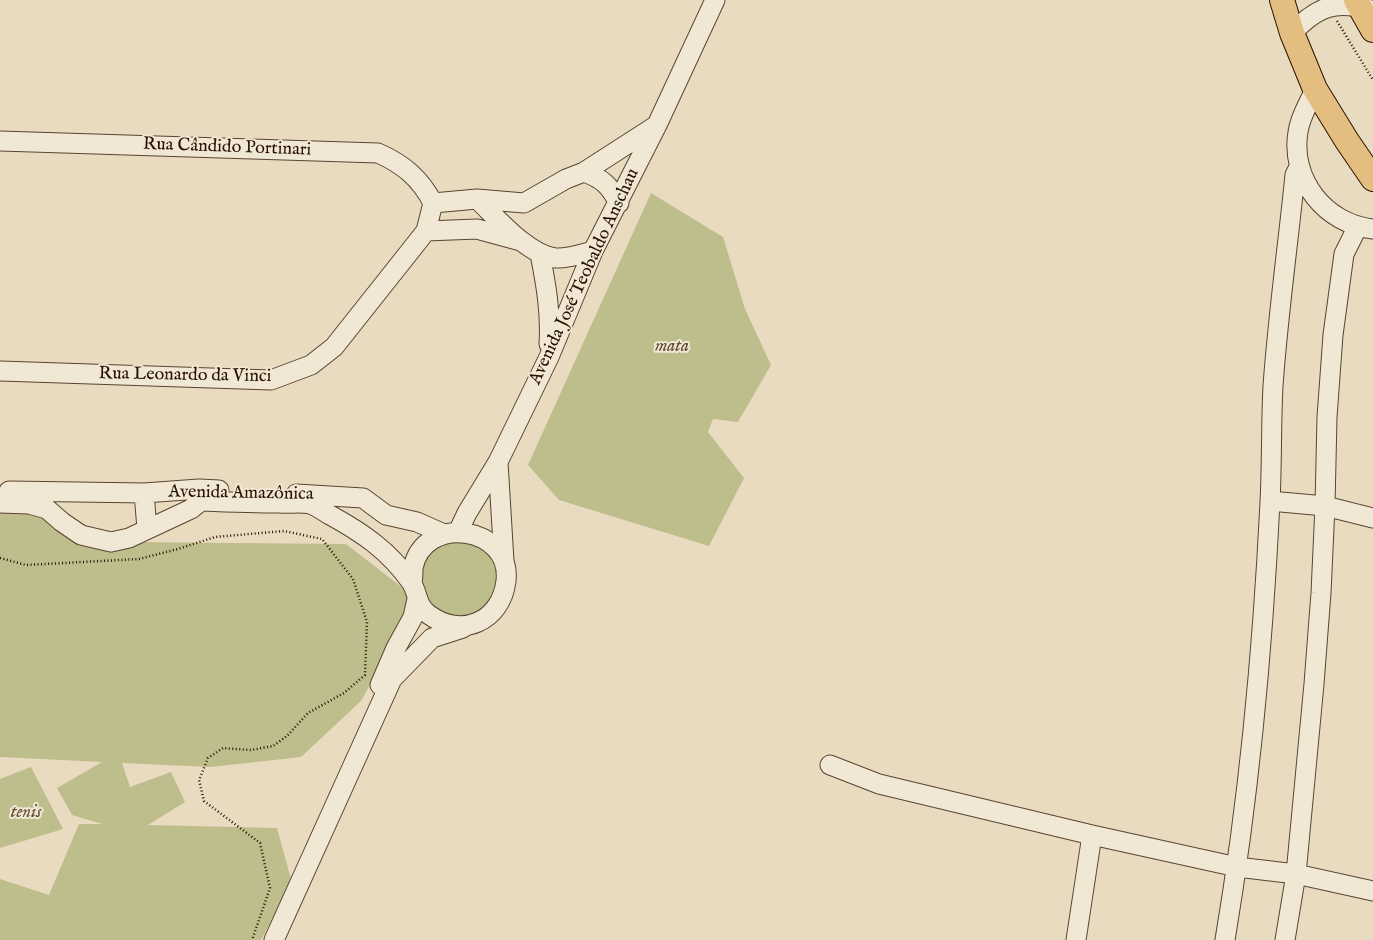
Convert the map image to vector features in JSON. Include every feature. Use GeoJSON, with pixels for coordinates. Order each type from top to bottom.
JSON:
{"type":"FeatureCollection","features":[{"type":"Feature","properties":{"kind":"main road"},"geometry":{"type":"LineString","coordinates":[[1282,0],[1292,33],[1314,89],[1373,179]]}},
{"type":"Feature","properties":{"kind":"main road"},"geometry":{"type":"LineString","coordinates":[[1363,6],[1373,30]]}},
{"type":"Feature","properties":{"kind":"street","name":"Avenida José Teobaldo Anschau"},"geometry":{"type":"LineString","coordinates":[[504,563],[498,462],[549,357],[594,251],[657,125],[715,0]]}},
{"type":"Feature","properties":{"kind":"street"},"geometry":{"type":"LineString","coordinates":[[1292,33],[1307,17],[1328,6],[1363,6]]}},
{"type":"Feature","properties":{"kind":"street"},"geometry":{"type":"LineString","coordinates":[[1285,940],[1296,874],[1313,694],[1325,506],[1329,392],[1338,294],[1344,254],[1366,227],[1336,216],[1326,209],[1310,190],[1299,167],[1296,143],[1298,132],[1304,109],[1314,89]]}},
{"type":"Feature","properties":{"kind":"street"},"geometry":{"type":"LineString","coordinates":[[433,203],[478,199],[524,203],[566,179],[584,172],[657,125]]}},
{"type":"Feature","properties":{"kind":"street","name":"Rua Cândido Portinari"},"geometry":{"type":"LineString","coordinates":[[0,141],[378,153],[393,160],[409,172],[424,186],[433,203]]}},
{"type":"Feature","properties":{"kind":"street"},"geometry":{"type":"LineString","coordinates":[[1226,940],[1237,867],[1256,688],[1270,501],[1273,388],[1277,332],[1295,175],[1299,167]]}},
{"type":"Feature","properties":{"kind":"street"},"geometry":{"type":"LineString","coordinates":[[584,172],[599,177],[611,188],[619,203]]}},
{"type":"Feature","properties":{"kind":"street"},"geometry":{"type":"LineString","coordinates":[[478,199],[522,241],[540,254],[556,258],[594,251]]}},
{"type":"Feature","properties":{"kind":"street","name":"Rua Leonardo da Vinci"},"geometry":{"type":"LineString","coordinates":[[0,372],[271,380],[311,365],[334,347],[426,231],[433,203]]}},
{"type":"Feature","properties":{"kind":"street"},"geometry":{"type":"LineString","coordinates":[[522,241],[521,225],[524,203]]}},
{"type":"Feature","properties":{"kind":"street"},"geometry":{"type":"LineString","coordinates":[[426,231],[477,229],[522,241]]}},
{"type":"Feature","properties":{"kind":"street"},"geometry":{"type":"LineString","coordinates":[[540,254],[548,294],[550,322],[549,357]]}},
{"type":"Feature","properties":{"kind":"street"},"geometry":{"type":"LineString","coordinates":[[451,533],[467,512],[498,462]]}},
{"type":"Feature","properties":{"kind":"street","name":"Avenida Amazônica"},"geometry":{"type":"LineString","coordinates":[[0,491],[29,498],[81,534],[111,542],[130,538],[191,509],[200,495]]}},
{"type":"Feature","properties":{"kind":"street"},"geometry":{"type":"LineString","coordinates":[[144,493],[146,529]]}},
{"type":"Feature","properties":{"kind":"street","name":"Avenida Amazônica"},"geometry":{"type":"LineString","coordinates":[[0,503],[29,498],[144,493],[362,498],[386,515],[417,522],[451,533]]}},
{"type":"Feature","properties":{"kind":"street","name":"Avenida Amazônica"},"geometry":{"type":"LineString","coordinates":[[200,495],[311,504],[354,528],[384,550],[414,591]]}},
{"type":"Feature","properties":{"kind":"street"},"geometry":{"type":"LineString","coordinates":[[1270,501],[1325,506],[1373,518]]}},
{"type":"Feature","properties":{"kind":"street"},"geometry":{"type":"LineString","coordinates":[[266,940],[392,657],[413,616],[414,567],[420,552],[430,541],[451,533],[473,534],[486,540],[497,550],[504,563],[506,578],[504,593],[498,606],[487,618],[432,638],[392,679],[274,940]]}},
{"type":"Feature","properties":{"kind":"street"},"geometry":{"type":"LineString","coordinates":[[414,591],[426,613],[440,622],[455,626],[472,625]]}},
{"type":"Feature","properties":{"kind":"street"},"geometry":{"type":"LineString","coordinates":[[830,765],[879,784],[1092,835],[1237,867],[1296,874],[1373,891]]}},
{"type":"Feature","properties":{"kind":"street"},"geometry":{"type":"LineString","coordinates":[[1076,940],[1092,835]]}},
{"type":"Feature","properties":{"kind":"path"},"geometry":{"type":"LineString","coordinates":[[1328,6],[1373,80]]}},
{"type":"Feature","properties":{"kind":"path"},"geometry":{"type":"LineString","coordinates":[[0,558],[26,565],[139,559],[215,537],[284,531],[322,539],[353,579],[367,622],[365,675],[344,692],[308,713],[287,736],[273,746],[251,750],[223,748],[208,758],[199,780],[204,800],[260,843],[270,888],[252,940]]}},
{"type":"Feature","properties":{"kind":"green space","name":"mata"},"geometry":{"type":"Polygon","coordinates":[[[651,193],[723,237],[745,309],[771,365],[738,422],[713,419],[708,432],[744,478],[709,546],[559,500],[528,465],[651,193]]]}},
{"type":"Feature","properties":{"kind":"green space"},"geometry":{"type":"Polygon","coordinates":[[[0,510],[37,512],[125,542],[346,544],[417,599],[361,701],[301,757],[211,767],[122,763],[130,787],[171,772],[185,802],[148,825],[277,828],[292,883],[261,940],[0,940],[0,879],[49,895],[79,824],[102,824],[72,815],[57,788],[102,762],[0,757],[0,510]]]}},
{"type":"Feature","properties":{"kind":"green space"},"geometry":{"type":"Polygon","coordinates":[[[452,541],[466,541],[480,547],[491,558],[497,572],[494,594],[486,606],[466,617],[452,617],[438,611],[427,600],[421,586],[421,572],[427,558],[438,547],[452,541]]]}},
{"type":"Feature","properties":{"kind":"green space","name":"tenis"},"geometry":{"type":"Polygon","coordinates":[[[31,767],[63,829],[0,848],[0,779],[31,767]]]}}]}
